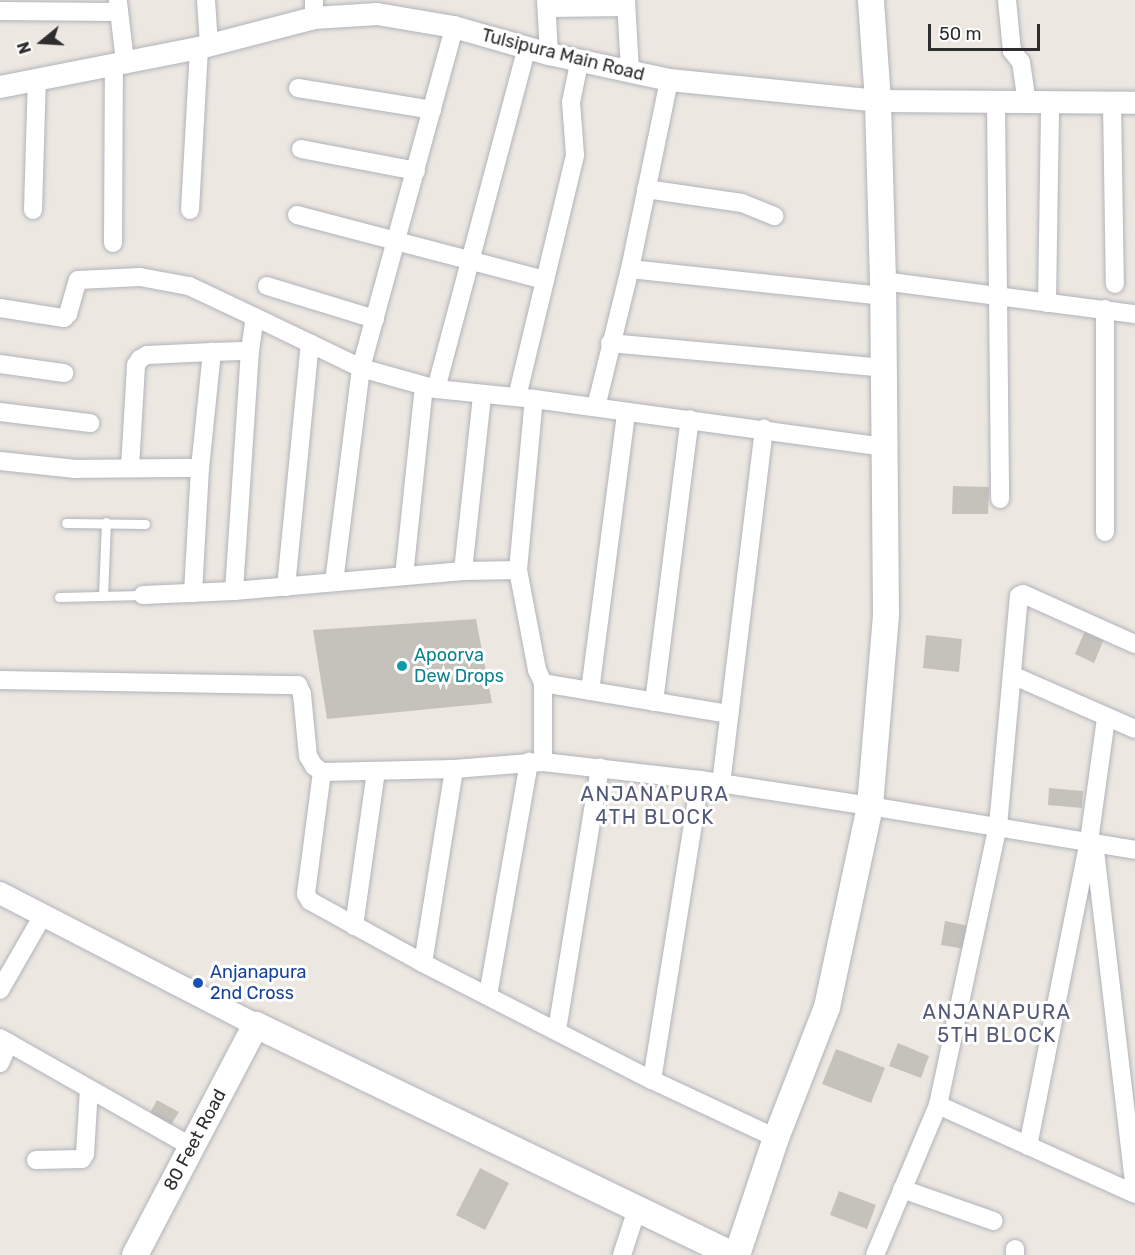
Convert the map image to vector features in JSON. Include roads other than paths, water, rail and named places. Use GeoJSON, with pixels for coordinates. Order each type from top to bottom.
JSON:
{"type":"FeatureCollection","features":[{"type":"Feature","properties":{"kind":"main road"},"geometry":{"type":"LineString","coordinates":[[256,1025],[735,1255],[776,1138],[827,1007],[870,806],[886,614],[883,289],[878,101],[871,0]]}},
{"type":"Feature","properties":{"kind":"main road","name":"80 Feet Road"},"geometry":{"type":"LineString","coordinates":[[135,1255],[190,1146],[256,1025]]}},
{"type":"Feature","properties":{"kind":"street"},"geometry":{"type":"LineString","coordinates":[[190,210],[206,0]]}},
{"type":"Feature","properties":{"kind":"street"},"geometry":{"type":"LineString","coordinates":[[1007,0],[1012,51],[1021,62],[1027,104]]}},
{"type":"Feature","properties":{"kind":"street"},"geometry":{"type":"LineString","coordinates":[[549,54],[546,4],[626,3],[630,72]]}},
{"type":"Feature","properties":{"kind":"street"},"geometry":{"type":"LineString","coordinates":[[0,11],[119,6],[120,63],[113,243]]}},
{"type":"Feature","properties":{"kind":"street","name":"Tulsipura Main Road"},"geometry":{"type":"LineString","coordinates":[[0,87],[204,46],[314,9],[377,7],[549,54],[669,80],[878,101],[996,104],[1135,103]]}},
{"type":"Feature","properties":{"kind":"street"},"geometry":{"type":"LineString","coordinates":[[334,582],[361,368],[397,243],[454,27]]}},
{"type":"Feature","properties":{"kind":"street"},"geometry":{"type":"LineString","coordinates":[[404,576],[430,388],[471,263],[527,47]]}},
{"type":"Feature","properties":{"kind":"street"},"geometry":{"type":"LineString","coordinates":[[488,995],[536,762],[543,683],[537,670],[518,570],[525,398],[545,280],[575,155],[571,102],[580,59]]}},
{"type":"Feature","properties":{"kind":"street"},"geometry":{"type":"LineString","coordinates":[[33,210],[37,78]]}},
{"type":"Feature","properties":{"kind":"street"},"geometry":{"type":"LineString","coordinates":[[596,407],[630,269],[669,80]]}},
{"type":"Feature","properties":{"kind":"street"},"geometry":{"type":"LineString","coordinates":[[298,88],[432,110]]}},
{"type":"Feature","properties":{"kind":"street"},"geometry":{"type":"LineString","coordinates":[[1112,103],[1115,284]]}},
{"type":"Feature","properties":{"kind":"street"},"geometry":{"type":"LineString","coordinates":[[996,104],[1000,297],[1000,499]]}},
{"type":"Feature","properties":{"kind":"street"},"geometry":{"type":"LineString","coordinates":[[1047,303],[1050,104]]}},
{"type":"Feature","properties":{"kind":"street"},"geometry":{"type":"LineString","coordinates":[[301,149],[416,171]]}},
{"type":"Feature","properties":{"kind":"street"},"geometry":{"type":"LineString","coordinates":[[646,189],[742,203],[774,216]]}},
{"type":"Feature","properties":{"kind":"street"},"geometry":{"type":"LineString","coordinates":[[297,215],[471,263],[545,280]]}},
{"type":"Feature","properties":{"kind":"street"},"geometry":{"type":"LineString","coordinates":[[630,269],[1000,297],[1135,314]]}},
{"type":"Feature","properties":{"kind":"street"},"geometry":{"type":"LineString","coordinates":[[0,308],[64,318],[68,314],[78,280],[140,277],[189,286],[361,368],[430,388],[690,419],[884,447]]}},
{"type":"Feature","properties":{"kind":"street"},"geometry":{"type":"LineString","coordinates":[[267,286],[375,319]]}},
{"type":"Feature","properties":{"kind":"street"},"geometry":{"type":"LineString","coordinates":[[1105,309],[1105,532]]}},
{"type":"Feature","properties":{"kind":"street"},"geometry":{"type":"LineString","coordinates":[[234,591],[250,351],[255,317]]}},
{"type":"Feature","properties":{"kind":"street"},"geometry":{"type":"LineString","coordinates":[[286,587],[310,343]]}},
{"type":"Feature","properties":{"kind":"street"},"geometry":{"type":"LineString","coordinates":[[610,343],[883,368]]}},
{"type":"Feature","properties":{"kind":"street"},"geometry":{"type":"LineString","coordinates":[[129,467],[136,365],[140,359],[147,355],[250,351]]}},
{"type":"Feature","properties":{"kind":"street"},"geometry":{"type":"LineString","coordinates":[[193,594],[200,468],[212,352]]}},
{"type":"Feature","properties":{"kind":"street"},"geometry":{"type":"LineString","coordinates":[[0,364],[64,373]]}},
{"type":"Feature","properties":{"kind":"street"},"geometry":{"type":"LineString","coordinates":[[463,571],[482,395]]}},
{"type":"Feature","properties":{"kind":"street"},"geometry":{"type":"LineString","coordinates":[[0,412],[90,423]]}},
{"type":"Feature","properties":{"kind":"street"},"geometry":{"type":"LineString","coordinates":[[590,691],[626,412]]}},
{"type":"Feature","properties":{"kind":"street"},"geometry":{"type":"LineString","coordinates":[[654,702],[690,419]]}},
{"type":"Feature","properties":{"kind":"street"},"geometry":{"type":"LineString","coordinates":[[721,784],[764,429]]}},
{"type":"Feature","properties":{"kind":"street"},"geometry":{"type":"LineString","coordinates":[[0,461],[76,469],[200,468]]}},
{"type":"Feature","properties":{"kind":"street"},"geometry":{"type":"LineString","coordinates":[[143,595],[234,591],[463,571],[518,570]]}},
{"type":"Feature","properties":{"kind":"street"},"geometry":{"type":"LineString","coordinates":[[875,1255],[938,1105],[998,826],[1021,594],[1135,644]]}},
{"type":"Feature","properties":{"kind":"street"},"geometry":{"type":"LineString","coordinates":[[1012,675],[1135,729]]}},
{"type":"Feature","properties":{"kind":"street"},"geometry":{"type":"LineString","coordinates":[[0,680],[298,685],[302,694],[308,756],[314,766],[322,772],[454,769],[536,762],[600,767],[870,806],[1135,850]]}},
{"type":"Feature","properties":{"kind":"street"},"geometry":{"type":"LineString","coordinates":[[543,683],[729,714]]}},
{"type":"Feature","properties":{"kind":"street"},"geometry":{"type":"LineString","coordinates":[[1028,1146],[1092,842],[1106,718]]}},
{"type":"Feature","properties":{"kind":"street"},"geometry":{"type":"LineString","coordinates":[[557,1030],[600,767]]}},
{"type":"Feature","properties":{"kind":"street"},"geometry":{"type":"LineString","coordinates":[[423,963],[454,769]]}},
{"type":"Feature","properties":{"kind":"street"},"geometry":{"type":"LineString","coordinates":[[322,772],[306,894],[310,901],[423,963],[652,1080],[776,1138]]}},
{"type":"Feature","properties":{"kind":"street"},"geometry":{"type":"LineString","coordinates":[[354,926],[376,772]]}},
{"type":"Feature","properties":{"kind":"street"},"geometry":{"type":"LineString","coordinates":[[652,1080],[700,780]]}},
{"type":"Feature","properties":{"kind":"street"},"geometry":{"type":"LineString","coordinates":[[1092,842],[1135,1193]]}},
{"type":"Feature","properties":{"kind":"street"},"geometry":{"type":"LineString","coordinates":[[0,893],[42,917],[256,1025]]}},
{"type":"Feature","properties":{"kind":"street"},"geometry":{"type":"LineString","coordinates":[[0,990],[42,917]]}},
{"type":"Feature","properties":{"kind":"street"},"geometry":{"type":"LineString","coordinates":[[0,1063],[4,1041],[190,1146]]}},
{"type":"Feature","properties":{"kind":"street"},"geometry":{"type":"LineString","coordinates":[[36,1160],[82,1159],[85,1154],[89,1089]]}},
{"type":"Feature","properties":{"kind":"street"},"geometry":{"type":"LineString","coordinates":[[938,1105],[1135,1193]]}},
{"type":"Feature","properties":{"kind":"street"},"geometry":{"type":"LineString","coordinates":[[902,1189],[994,1221]]}},
{"type":"Feature","properties":{"kind":"street"},"geometry":{"type":"LineString","coordinates":[[622,1255],[637,1209]]}},
{"type":"Feature","properties":{"kind":"lane"},"geometry":{"type":"LineString","coordinates":[[103,596],[106,522]]}},
{"type":"Feature","properties":{"kind":"lane"},"geometry":{"type":"LineString","coordinates":[[66,523],[145,524]]}},
{"type":"Feature","properties":{"kind":"lane"},"geometry":{"type":"LineString","coordinates":[[59,597],[143,595]]}},
{"type":"Feature","properties":{"kind":"place","name":"Apoorva Dew Drops"},"geometry":{"type":"Point","coordinates":[402,666]}},
{"type":"Feature","properties":{"kind":"place","name":"Anjanapura 2nd Cross"},"geometry":{"type":"Point","coordinates":[198,983]}},
{"type":"Feature","properties":{"kind":"district","name":"ANJANAPURA 4TH BLOCK"},"geometry":{"type":"Point","coordinates":[655,806]}},
{"type":"Feature","properties":{"kind":"district","name":"ANJANAPURA 5TH BLOCK"},"geometry":{"type":"Point","coordinates":[997,1024]}}]}
